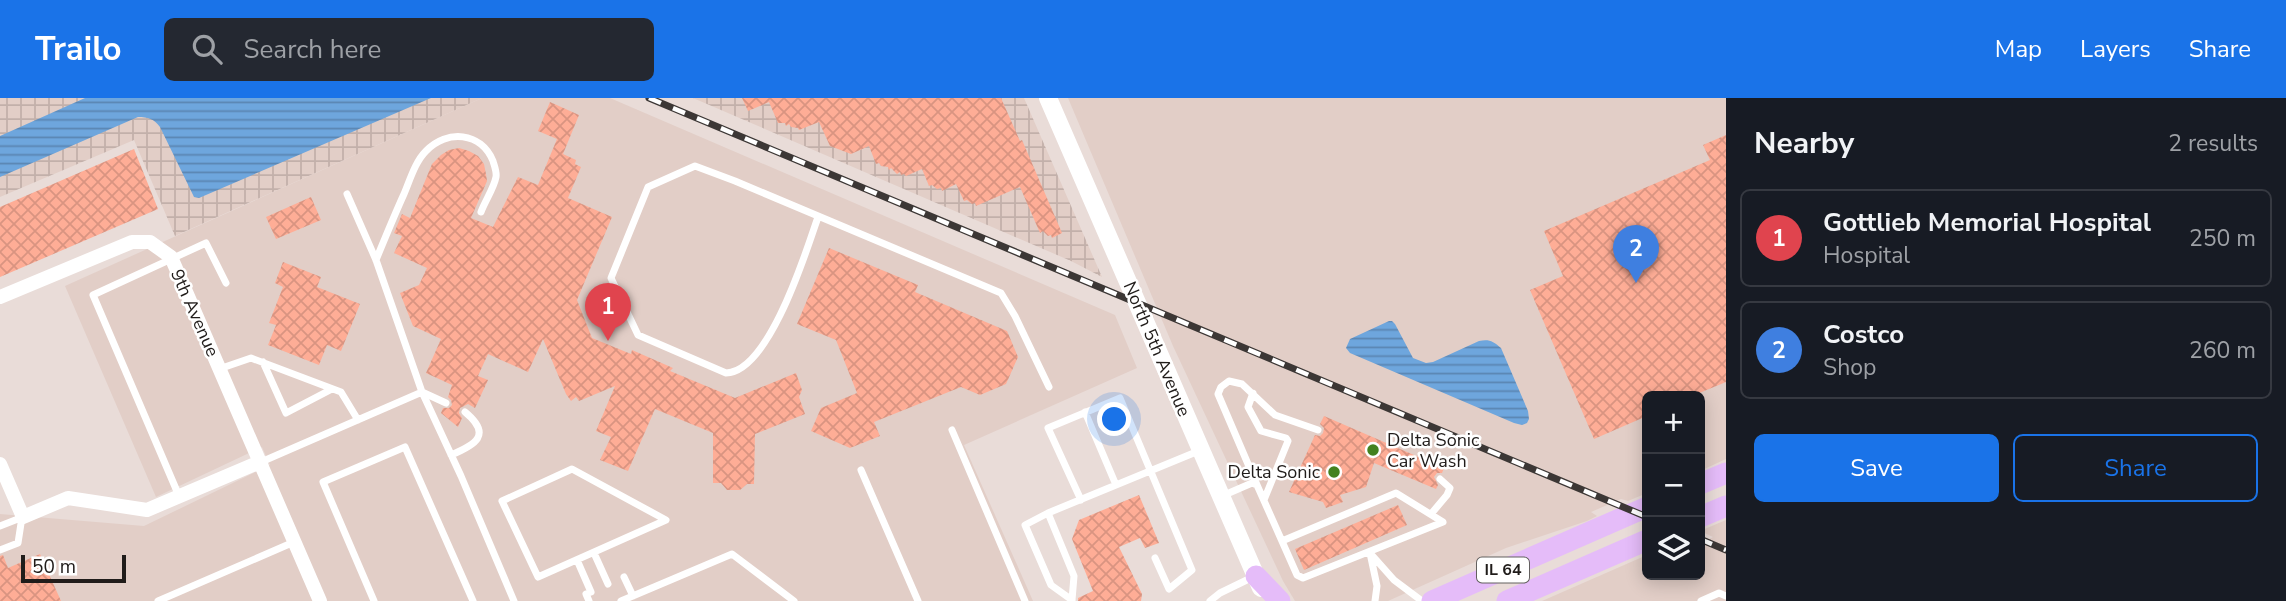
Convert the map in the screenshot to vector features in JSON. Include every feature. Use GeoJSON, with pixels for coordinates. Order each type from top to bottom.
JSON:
{"type":"FeatureCollection","features":[{"type":"Feature","properties":{"kind":"main road"},"geometry":{"type":"LineString","coordinates":[[1705,482],[1726,473]]}},
{"type":"Feature","properties":{"kind":"main road"},"geometry":{"type":"LineString","coordinates":[[1705,515],[1726,506]]}},
{"type":"Feature","properties":{"kind":"main road","name":"IL 64"},"geometry":{"type":"LineString","coordinates":[[1432,601],[1642,509]]}},
{"type":"Feature","properties":{"kind":"main road","name":"IL 64"},"geometry":{"type":"LineString","coordinates":[[1507,601],[1642,542]]}},
{"type":"Feature","properties":{"kind":"main road"},"geometry":{"type":"LineString","coordinates":[[1256,576],[1257,601]]}},
{"type":"Feature","properties":{"kind":"main road"},"geometry":{"type":"LineString","coordinates":[[1256,576],[1280,601]]}},
{"type":"Feature","properties":{"kind":"street","name":"North 5th Avenue"},"geometry":{"type":"LineString","coordinates":[[1048,98],[1266,601]]}},
{"type":"Feature","properties":{"kind":"street","name":"9th Avenue"},"geometry":{"type":"LineString","coordinates":[[0,297],[132,242],[150,242],[170,257],[320,601]]}},
{"type":"Feature","properties":{"kind":"street"},"geometry":{"type":"LineString","coordinates":[[0,464],[23,517],[68,498],[147,510],[260,462]]}},
{"type":"Feature","properties":{"kind":"lane"},"geometry":{"type":"LineString","coordinates":[[376,260],[416,166],[425,151],[436,142],[460,135],[474,139],[486,148],[494,164],[496,176],[481,212]]}},
{"type":"Feature","properties":{"kind":"lane"},"geometry":{"type":"LineString","coordinates":[[818,217],[795,281],[768,339],[756,356],[732,372],[726,373],[638,335],[611,278],[648,187],[695,166],[818,217],[1001,293],[1049,387]]}},
{"type":"Feature","properties":{"kind":"lane"},"geometry":{"type":"LineString","coordinates":[[347,194],[376,260],[422,392],[514,601]]}},
{"type":"Feature","properties":{"kind":"lane"},"geometry":{"type":"LineString","coordinates":[[179,496],[93,295],[170,257],[206,243],[226,283]]}},
{"type":"Feature","properties":{"kind":"lane"},"geometry":{"type":"LineString","coordinates":[[219,369],[251,358],[263,362],[341,392],[358,420]]}},
{"type":"Feature","properties":{"kind":"lane"},"geometry":{"type":"LineString","coordinates":[[263,362],[286,413],[332,388]]}},
{"type":"Feature","properties":{"kind":"lane"},"geometry":{"type":"LineString","coordinates":[[1282,541],[1396,493],[1443,522],[1303,578],[1297,575],[1257,485],[1218,394],[1221,387],[1229,381],[1242,384],[1275,415],[1318,430]]}},
{"type":"Feature","properties":{"kind":"lane"},"geometry":{"type":"LineString","coordinates":[[260,462],[422,392],[446,403]]}},
{"type":"Feature","properties":{"kind":"lane"},"geometry":{"type":"LineString","coordinates":[[1252,393],[1248,407],[1261,431],[1286,438],[1288,441],[1264,500]]}},
{"type":"Feature","properties":{"kind":"lane"},"geometry":{"type":"LineString","coordinates":[[1081,500],[1048,428],[1120,398],[1192,570],[1169,589],[1155,558]]}},
{"type":"Feature","properties":{"kind":"lane"},"geometry":{"type":"LineString","coordinates":[[451,456],[474,445],[478,438],[474,420],[465,412]]}},
{"type":"Feature","properties":{"kind":"lane"},"geometry":{"type":"LineString","coordinates":[[1085,412],[1116,485]]}},
{"type":"Feature","properties":{"kind":"lane"},"geometry":{"type":"LineString","coordinates":[[952,430],[1025,601]]}},
{"type":"Feature","properties":{"kind":"lane"},"geometry":{"type":"LineString","coordinates":[[374,601],[323,482],[405,447],[470,600]]}},
{"type":"Feature","properties":{"kind":"lane"},"geometry":{"type":"LineString","coordinates":[[1048,513],[1074,576],[1072,600],[1051,585],[1024,525],[1048,513],[1201,450]]}},
{"type":"Feature","properties":{"kind":"lane"},"geometry":{"type":"LineString","coordinates":[[572,469],[666,520],[594,553],[538,577],[502,500],[572,469]]}},
{"type":"Feature","properties":{"kind":"lane"},"geometry":{"type":"LineString","coordinates":[[861,470],[918,601]]}},
{"type":"Feature","properties":{"kind":"lane"},"geometry":{"type":"LineString","coordinates":[[1431,514],[1450,488],[1440,479]]}},
{"type":"Feature","properties":{"kind":"lane"},"geometry":{"type":"LineString","coordinates":[[1221,496],[1252,483],[1257,485]]}},
{"type":"Feature","properties":{"kind":"lane"},"geometry":{"type":"LineString","coordinates":[[0,526],[23,517]]}},
{"type":"Feature","properties":{"kind":"lane"},"geometry":{"type":"LineString","coordinates":[[0,551],[18,543],[23,517]]}},
{"type":"Feature","properties":{"kind":"lane"},"geometry":{"type":"LineString","coordinates":[[158,601],[295,541]]}},
{"type":"Feature","properties":{"kind":"lane"},"geometry":{"type":"LineString","coordinates":[[594,553],[608,584]]}},
{"type":"Feature","properties":{"kind":"lane"},"geometry":{"type":"LineString","coordinates":[[1370,553],[1377,586],[1375,601]]}},
{"type":"Feature","properties":{"kind":"lane"},"geometry":{"type":"LineString","coordinates":[[1370,553],[1394,580],[1422,601]]}},
{"type":"Feature","properties":{"kind":"lane"},"geometry":{"type":"LineString","coordinates":[[621,601],[732,554],[794,601]]}},
{"type":"Feature","properties":{"kind":"lane"},"geometry":{"type":"LineString","coordinates":[[577,560],[589,596]]}},
{"type":"Feature","properties":{"kind":"lane"},"geometry":{"type":"LineString","coordinates":[[1210,601],[1220,593],[1256,576]]}},
{"type":"Feature","properties":{"kind":"lane"},"geometry":{"type":"LineString","coordinates":[[624,577],[633,596]]}},
{"type":"Feature","properties":{"kind":"lane"},"geometry":{"type":"LineString","coordinates":[[1701,601],[1719,593],[1726,596]]}},
{"type":"Feature","properties":{"kind":"shaded area"},"geometry":{"type":"Polygon","coordinates":[[[0,98],[482,98],[175,236],[134,140],[0,197],[0,98]]]}},
{"type":"Feature","properties":{"kind":"shaded area"},"geometry":{"type":"Polygon","coordinates":[[[482,98],[610,98],[1115,315],[1137,368],[964,445],[1033,601],[0,601],[0,514],[144,526],[270,465],[262,447],[156,497],[65,286],[482,98]]]}},
{"type":"Feature","properties":{"kind":"shaded area"},"geometry":{"type":"Polygon","coordinates":[[[693,98],[1024,98],[1102,277],[1071,261],[693,98]]]}},
{"type":"Feature","properties":{"kind":"shaded area"},"geometry":{"type":"Polygon","coordinates":[[[1068,98],[1726,98],[1726,459],[1705,469],[1705,391],[1642,391],[1642,495],[1628,501],[1621,499],[1591,512],[1597,516],[1587,521],[1506,548],[1388,601],[1295,601],[1283,581],[1173,346],[1068,98]]]}},
{"type":"Feature","properties":{"kind":"shaded area"},"geometry":{"type":"Polygon","coordinates":[[[1726,520],[1726,601],[1542,601],[1642,557],[1642,580],[1705,580],[1705,541],[1713,537],[1705,533],[1705,529],[1726,520]]]}},
{"type":"Feature","properties":{"kind":"water"},"geometry":{"type":"Polygon","coordinates":[[[85,98],[431,98],[199,198],[194,197],[160,127],[145,117],[138,117],[0,177],[0,136],[85,98]]]}},
{"type":"Feature","properties":{"kind":"water"},"geometry":{"type":"Polygon","coordinates":[[[1389,321],[1395,324],[1413,358],[1426,363],[1479,341],[1488,340],[1496,344],[1501,348],[1528,411],[1527,423],[1514,423],[1350,353],[1346,348],[1350,339],[1389,321]]]}},
{"type":"Feature","properties":{"kind":"building"},"geometry":{"type":"Polygon","coordinates":[[[742,98],[1001,98],[1062,233],[1052,238],[1043,231],[1040,233],[1020,187],[976,206],[975,203],[964,201],[956,184],[942,191],[941,188],[929,186],[922,169],[906,176],[900,172],[897,174],[891,168],[889,170],[888,167],[876,164],[869,146],[851,154],[830,146],[819,122],[799,130],[789,124],[786,126],[785,123],[778,123],[769,102],[748,111],[742,98]]]}},
{"type":"Feature","properties":{"kind":"building"},"geometry":{"type":"Polygon","coordinates":[[[550,102],[579,115],[563,154],[576,160],[575,164],[581,167],[568,198],[612,217],[577,300],[592,338],[631,354],[632,350],[673,368],[670,371],[735,398],[796,373],[802,390],[799,397],[805,414],[755,434],[754,484],[747,484],[740,490],[727,490],[721,483],[713,483],[713,433],[655,409],[628,471],[600,460],[611,437],[596,431],[615,386],[579,401],[576,397],[571,401],[543,339],[528,372],[488,354],[478,376],[488,380],[475,408],[468,404],[460,408],[462,418],[458,427],[441,413],[443,408],[452,405],[448,397],[452,385],[426,373],[441,339],[413,326],[400,293],[419,285],[427,268],[394,253],[402,236],[394,233],[402,214],[410,218],[432,164],[449,150],[459,148],[478,156],[484,164],[486,174],[487,181],[471,218],[493,227],[518,177],[538,185],[557,139],[538,131],[550,102]]]}},
{"type":"Feature","properties":{"kind":"building"},"geometry":{"type":"Polygon","coordinates":[[[1726,135],[1726,382],[1704,391],[1642,391],[1642,418],[1594,439],[1530,290],[1563,276],[1544,231],[1710,160],[1703,145],[1726,135]]]}},
{"type":"Feature","properties":{"kind":"building"},"geometry":{"type":"Polygon","coordinates":[[[134,149],[158,209],[0,277],[0,207],[134,149]]]}},
{"type":"Feature","properties":{"kind":"building"},"geometry":{"type":"Polygon","coordinates":[[[311,197],[321,220],[276,239],[266,217],[311,197]]]}},
{"type":"Feature","properties":{"kind":"building"},"geometry":{"type":"Polygon","coordinates":[[[829,248],[918,285],[915,292],[1007,331],[1018,357],[1006,384],[980,395],[961,387],[874,422],[880,436],[850,448],[811,431],[821,408],[857,393],[836,340],[797,324],[829,248]]]}},
{"type":"Feature","properties":{"kind":"building"},"geometry":{"type":"Polygon","coordinates":[[[283,262],[321,277],[317,287],[360,304],[341,351],[327,345],[319,365],[268,345],[276,325],[269,323],[283,287],[275,283],[283,262]]]}},
{"type":"Feature","properties":{"kind":"building"},"geometry":{"type":"Polygon","coordinates":[[[1324,416],[1444,468],[1442,473],[1437,473],[1434,477],[1438,485],[1436,489],[1374,463],[1366,487],[1340,495],[1343,502],[1326,508],[1323,502],[1289,492],[1315,435],[1320,436],[1323,433],[1324,428],[1320,424],[1324,416]]]}},
{"type":"Feature","properties":{"kind":"building"},"geometry":{"type":"Polygon","coordinates":[[[1139,495],[1159,543],[1145,548],[1140,538],[1119,547],[1142,594],[1141,601],[1078,601],[1078,598],[1093,591],[1072,539],[1079,520],[1139,495]]]}},
{"type":"Feature","properties":{"kind":"building","name":"Delta Sonic"},"geometry":{"type":"Polygon","coordinates":[[[1398,505],[1407,525],[1304,570],[1295,549],[1398,505]]]}},
{"type":"Feature","properties":{"kind":"building"},"geometry":{"type":"Polygon","coordinates":[[[40,554],[61,601],[0,601],[0,556],[3,555],[8,568],[40,554]]]}},
{"type":"Feature","properties":{"kind":"railway"},"geometry":{"type":"LineString","coordinates":[[649,98],[1642,515]]}},
{"type":"Feature","properties":{"kind":"railway"},"geometry":{"type":"LineString","coordinates":[[1705,541],[1726,550]]}},
{"type":"Feature","properties":{"kind":"place","name":"Costco"},"geometry":{"type":"Point","coordinates":[1636,283]}},
{"type":"Feature","properties":{"kind":"place","name":"Gottlieb Memorial Hospital"},"geometry":{"type":"Point","coordinates":[608,341]}},
{"type":"Feature","properties":{"kind":"place","name":"Delta Sonic Car Wash"},"geometry":{"type":"Point","coordinates":[1373,450]}},
{"type":"Feature","properties":{"kind":"place","name":"Delta Sonic"},"geometry":{"type":"Point","coordinates":[1334,472]}}]}
